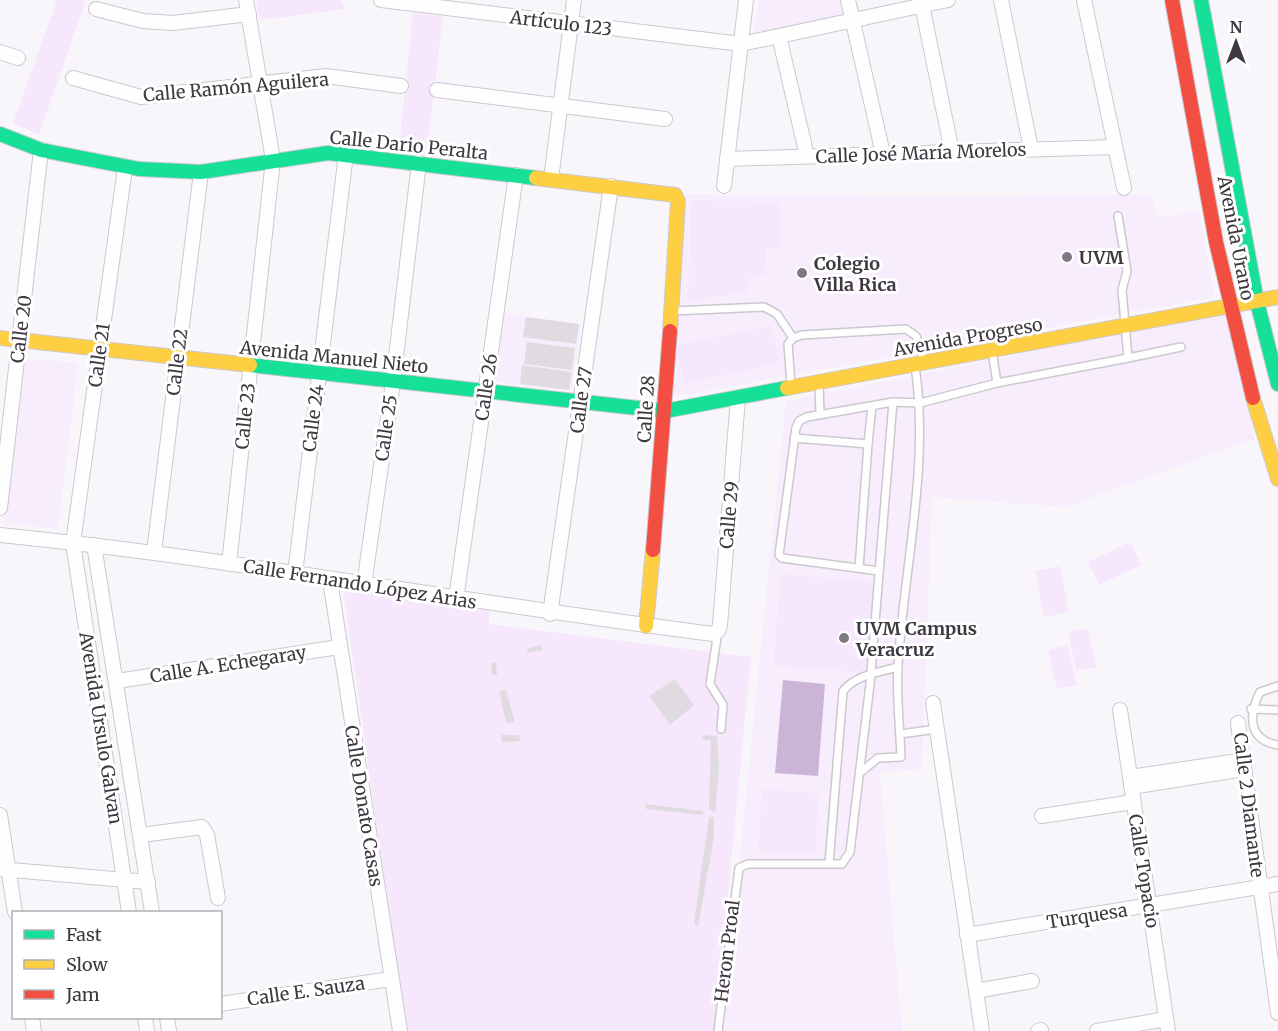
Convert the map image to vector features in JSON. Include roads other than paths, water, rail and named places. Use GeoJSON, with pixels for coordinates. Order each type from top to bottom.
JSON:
{"type":"FeatureCollection","features":[{"type":"Feature","properties":{"kind":"street","name":"Artículo 123"},"geometry":{"type":"LineString","coordinates":[[381,0],[741,44],[922,3],[948,0]]}},
{"type":"Feature","properties":{"kind":"street"},"geometry":{"type":"LineString","coordinates":[[551,179],[574,0]]}},
{"type":"Feature","properties":{"kind":"street"},"geometry":{"type":"LineString","coordinates":[[724,186],[746,0]]}},
{"type":"Feature","properties":{"kind":"street"},"geometry":{"type":"LineString","coordinates":[[848,0],[883,154]]}},
{"type":"Feature","properties":{"kind":"street"},"geometry":{"type":"LineString","coordinates":[[1000,0],[1031,149]]}},
{"type":"Feature","properties":{"kind":"street"},"geometry":{"type":"LineString","coordinates":[[1084,0],[1124,188]]}},
{"type":"Feature","properties":{"kind":"street","name":"Avenida Urano"},"geometry":{"type":"LineString","coordinates":[[1172,0],[1230,307],[1260,428],[1278,479]]}},
{"type":"Feature","properties":{"kind":"street","name":"Avenida Urano"},"geometry":{"type":"LineString","coordinates":[[1202,0],[1257,302],[1278,384]]}},
{"type":"Feature","properties":{"kind":"street"},"geometry":{"type":"LineString","coordinates":[[922,3],[952,152]]}},
{"type":"Feature","properties":{"kind":"street"},"geometry":{"type":"LineString","coordinates":[[96,9],[143,21],[173,23],[248,7]]}},
{"type":"Feature","properties":{"kind":"street","name":"Calle 23"},"geometry":{"type":"LineString","coordinates":[[229,564],[273,160],[248,7]]}},
{"type":"Feature","properties":{"kind":"street"},"geometry":{"type":"LineString","coordinates":[[779,36],[807,156]]}},
{"type":"Feature","properties":{"kind":"street"},"geometry":{"type":"LineString","coordinates":[[0,52],[18,58]]}},
{"type":"Feature","properties":{"kind":"street","name":"Calle Ramón Aguilera"},"geometry":{"type":"LineString","coordinates":[[73,78],[141,97],[326,76],[401,86]]}},
{"type":"Feature","properties":{"kind":"street"},"geometry":{"type":"LineString","coordinates":[[437,90],[665,119]]}},
{"type":"Feature","properties":{"kind":"street","name":"Calle Dario Peralta"},"geometry":{"type":"LineString","coordinates":[[0,134],[41,150],[125,168],[201,172],[299,155],[346,154],[675,195]]}},
{"type":"Feature","properties":{"kind":"street","name":"Calle José María Morelos"},"geometry":{"type":"LineString","coordinates":[[728,159],[1115,147]]}},
{"type":"Feature","properties":{"kind":"street","name":"Calle 20"},"geometry":{"type":"LineString","coordinates":[[0,508],[41,150]]}},
{"type":"Feature","properties":{"kind":"street","name":"Calle 24"},"geometry":{"type":"LineString","coordinates":[[295,574],[346,154]]}},
{"type":"Feature","properties":{"kind":"street","name":"Calle 25"},"geometry":{"type":"LineString","coordinates":[[364,585],[393,382],[418,163]]}},
{"type":"Feature","properties":{"kind":"street","name":"Calle 21"},"geometry":{"type":"LineString","coordinates":[[73,543],[125,168]]}},
{"type":"Feature","properties":{"kind":"street","name":"Calle 22"},"geometry":{"type":"LineString","coordinates":[[154,552],[201,172]]}},
{"type":"Feature","properties":{"kind":"street","name":"Calle 26"},"geometry":{"type":"LineString","coordinates":[[456,599],[516,175]]}},
{"type":"Feature","properties":{"kind":"street","name":"Calle 27"},"geometry":{"type":"LineString","coordinates":[[550,614],[611,186]]}},
{"type":"Feature","properties":{"kind":"street","name":"Calle 28"},"geometry":{"type":"LineString","coordinates":[[646,626],[665,411],[678,201],[675,195]]}},
{"type":"Feature","properties":{"kind":"street","name":"Avenida Progreso"},"geometry":{"type":"LineString","coordinates":[[665,411],[1278,297]]}},
{"type":"Feature","properties":{"kind":"street","name":"Avenida Manuel Nieto"},"geometry":{"type":"LineString","coordinates":[[0,338],[665,411]]}},
{"type":"Feature","properties":{"kind":"street","name":"Calle 29"},"geometry":{"type":"LineString","coordinates":[[718,631],[738,398]]}},
{"type":"Feature","properties":{"kind":"street","name":"Calle Fernando López Arias"},"geometry":{"type":"LineString","coordinates":[[0,535],[154,552],[550,614],[713,634],[718,631]]}},
{"type":"Feature","properties":{"kind":"street","name":"Avenida Ursulo Galvan"},"geometry":{"type":"LineString","coordinates":[[73,543],[129,911]]}},
{"type":"Feature","properties":{"kind":"street","name":"Avenida Ursulo Galvan"},"geometry":{"type":"LineString","coordinates":[[94,545],[152,911]]}},
{"type":"Feature","properties":{"kind":"street","name":"Calle Donato Casas"},"geometry":{"type":"LineString","coordinates":[[330,580],[400,1031]]}},
{"type":"Feature","properties":{"kind":"street","name":"Calle A. Echegaray"},"geometry":{"type":"LineString","coordinates":[[117,681],[339,646]]}},
{"type":"Feature","properties":{"kind":"street"},"geometry":{"type":"LineString","coordinates":[[933,703],[982,1031]]}},
{"type":"Feature","properties":{"kind":"street","name":"Calle Topacio"},"geometry":{"type":"LineString","coordinates":[[1120,710],[1167,1025]]}},
{"type":"Feature","properties":{"kind":"street","name":"Calle 2 Diamante"},"geometry":{"type":"LineString","coordinates":[[1238,723],[1278,1013]]}},
{"type":"Feature","properties":{"kind":"street"},"geometry":{"type":"LineString","coordinates":[[1130,782],[1243,765]]}},
{"type":"Feature","properties":{"kind":"street"},"geometry":{"type":"LineString","coordinates":[[1042,816],[1133,802]]}},
{"type":"Feature","properties":{"kind":"street"},"geometry":{"type":"LineString","coordinates":[[0,815],[4,870],[15,911]]}},
{"type":"Feature","properties":{"kind":"street"},"geometry":{"type":"LineString","coordinates":[[141,834],[202,827],[207,835],[218,897]]}},
{"type":"Feature","properties":{"kind":"street"},"geometry":{"type":"LineString","coordinates":[[4,870],[148,882]]}},
{"type":"Feature","properties":{"kind":"street","name":"Turquesa"},"geometry":{"type":"LineString","coordinates":[[967,935],[1278,884]]}},
{"type":"Feature","properties":{"kind":"street","name":"Calle E. Sauza"},"geometry":{"type":"LineString","coordinates":[[222,1004],[391,979]]}},
{"type":"Feature","properties":{"kind":"street"},"geometry":{"type":"LineString","coordinates":[[976,991],[1032,981]]}},
{"type":"Feature","properties":{"kind":"street"},"geometry":{"type":"LineString","coordinates":[[1097,1031],[1167,1025]]}},
{"type":"Feature","properties":{"kind":"lane"},"geometry":{"type":"LineString","coordinates":[[1118,216],[1127,271],[1122,290],[1128,358]]}},
{"type":"Feature","properties":{"kind":"lane"},"geometry":{"type":"LineString","coordinates":[[671,311],[764,307],[777,314],[793,338]]}},
{"type":"Feature","properties":{"kind":"lane"},"geometry":{"type":"LineString","coordinates":[[791,388],[788,344],[793,338],[802,335],[906,329],[916,336],[920,365],[920,403],[915,527],[898,667],[901,757],[878,758],[861,772]]}},
{"type":"Feature","properties":{"kind":"lane"},"geometry":{"type":"LineString","coordinates":[[879,571],[783,558],[779,555],[794,438],[799,421],[820,414],[872,405],[893,402],[920,403],[997,383],[1181,347]]}},
{"type":"Feature","properties":{"kind":"lane"},"geometry":{"type":"LineString","coordinates":[[992,351],[997,383]]}},
{"type":"Feature","properties":{"kind":"lane"},"geometry":{"type":"LineString","coordinates":[[819,383],[820,414]]}},
{"type":"Feature","properties":{"kind":"lane"},"geometry":{"type":"LineString","coordinates":[[893,402],[871,674],[850,852],[842,864],[829,864],[843,691],[853,682],[871,674],[898,667]]}},
{"type":"Feature","properties":{"kind":"lane"},"geometry":{"type":"LineString","coordinates":[[859,568],[872,405]]}},
{"type":"Feature","properties":{"kind":"lane"},"geometry":{"type":"LineString","coordinates":[[794,438],[868,444]]}},
{"type":"Feature","properties":{"kind":"lane"},"geometry":{"type":"LineString","coordinates":[[718,631],[710,684],[723,705],[721,729]]}},
{"type":"Feature","properties":{"kind":"lane"},"geometry":{"type":"LineString","coordinates":[[1278,686],[1260,692],[1251,708],[1252,724],[1262,739],[1278,745]]}},
{"type":"Feature","properties":{"kind":"lane"},"geometry":{"type":"LineString","coordinates":[[1251,708],[1278,710]]}},
{"type":"Feature","properties":{"kind":"lane"},"geometry":{"type":"LineString","coordinates":[[900,734],[937,729]]}},
{"type":"Feature","properties":{"kind":"lane","name":"Heron Proal"},"geometry":{"type":"LineString","coordinates":[[718,1031],[737,871],[742,865],[748,864],[829,864]]}},
{"type":"Feature","properties":{"kind":"place","name":"UVM"},"geometry":{"type":"Point","coordinates":[1067,257]}},
{"type":"Feature","properties":{"kind":"place","name":"Colegio Villa Rica"},"geometry":{"type":"Point","coordinates":[802,273]}},
{"type":"Feature","properties":{"kind":"place","name":"UVM Campus Veracruz"},"geometry":{"type":"Point","coordinates":[844,638]}}]}
